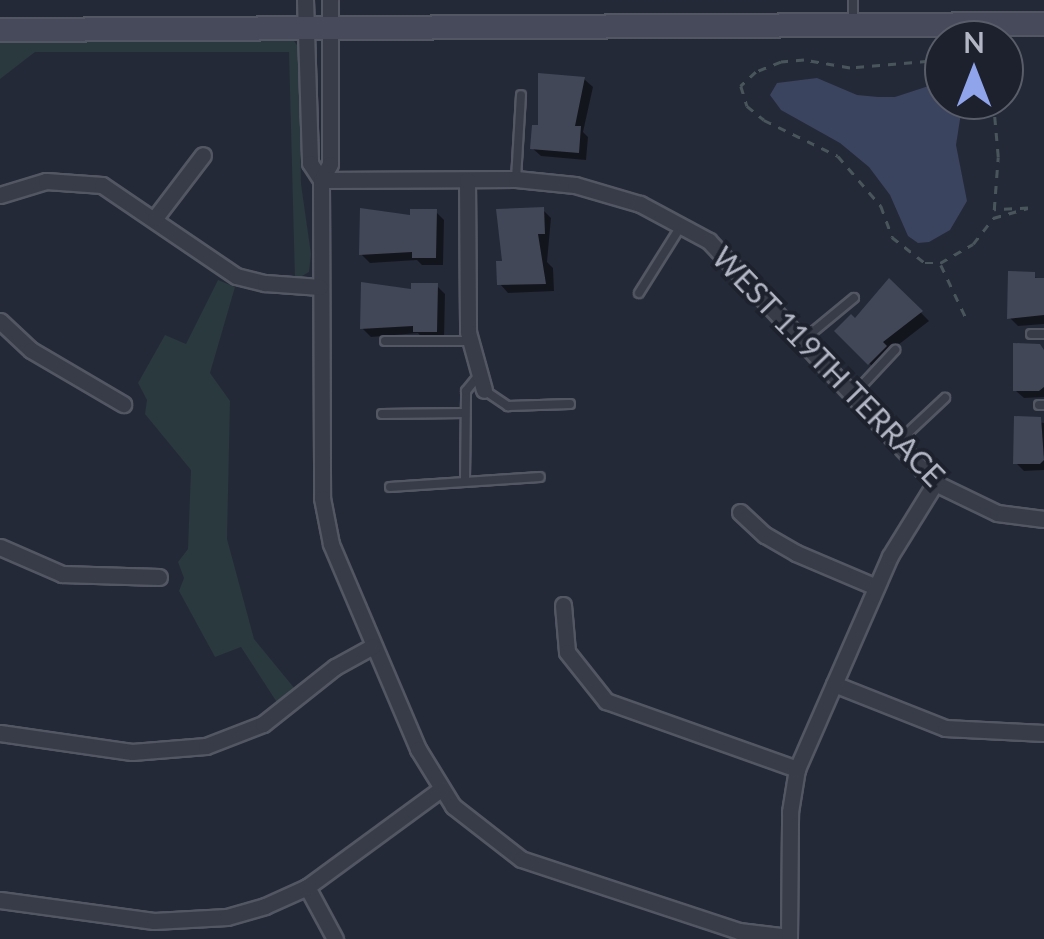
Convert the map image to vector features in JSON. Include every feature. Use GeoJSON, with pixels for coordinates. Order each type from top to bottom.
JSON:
{"type":"FeatureCollection","features":[{"type":"Feature","properties":{"kind":"main road"},"geometry":{"type":"LineString","coordinates":[[0,30],[1044,24]]}},
{"type":"Feature","properties":{"kind":"street"},"geometry":{"type":"LineString","coordinates":[[305,0],[310,164],[321,180]]}},
{"type":"Feature","properties":{"kind":"street"},"geometry":{"type":"LineString","coordinates":[[330,0],[330,164],[321,180],[324,510],[331,544],[418,749],[453,806],[503,850],[548,872],[739,931],[789,938],[790,812],[797,769],[898,538],[935,483]]}},
{"type":"Feature","properties":{"kind":"street"},"geometry":{"type":"LineString","coordinates":[[154,218],[204,155]]}},
{"type":"Feature","properties":{"kind":"street","name":"WEST 119TH TERRACE"},"geometry":{"type":"LineString","coordinates":[[321,180],[516,179],[575,185],[640,204],[710,241],[935,483],[997,513],[1044,518]]}},
{"type":"Feature","properties":{"kind":"street"},"geometry":{"type":"LineString","coordinates":[[466,180],[470,340],[482,382]]}},
{"type":"Feature","properties":{"kind":"street"},"geometry":{"type":"LineString","coordinates":[[0,195],[46,181],[92,182],[116,190],[208,260],[236,276],[265,284],[320,287]]}},
{"type":"Feature","properties":{"kind":"street"},"geometry":{"type":"LineString","coordinates":[[0,321],[31,350],[123,404]]}},
{"type":"Feature","properties":{"kind":"street"},"geometry":{"type":"LineString","coordinates":[[740,512],[765,535],[876,587]]}},
{"type":"Feature","properties":{"kind":"street"},"geometry":{"type":"LineString","coordinates":[[0,547],[62,574],[159,578]]}},
{"type":"Feature","properties":{"kind":"street"},"geometry":{"type":"LineString","coordinates":[[562,605],[567,652],[606,701],[797,769]]}},
{"type":"Feature","properties":{"kind":"street"},"geometry":{"type":"LineString","coordinates":[[0,733],[132,752],[206,746],[263,724],[335,668],[373,646]]}},
{"type":"Feature","properties":{"kind":"street"},"geometry":{"type":"LineString","coordinates":[[834,684],[945,728],[1044,733]]}},
{"type":"Feature","properties":{"kind":"street"},"geometry":{"type":"LineString","coordinates":[[0,900],[179,922],[227,917],[265,906],[307,887],[441,789]]}},
{"type":"Feature","properties":{"kind":"street"},"geometry":{"type":"LineString","coordinates":[[307,887],[335,939]]}},
{"type":"Feature","properties":{"kind":"lane"},"geometry":{"type":"LineString","coordinates":[[853,0],[853,25]]}},
{"type":"Feature","properties":{"kind":"lane"},"geometry":{"type":"LineString","coordinates":[[516,179],[521,95]]}},
{"type":"Feature","properties":{"kind":"lane"},"geometry":{"type":"LineString","coordinates":[[639,293],[681,226]]}},
{"type":"Feature","properties":{"kind":"lane"},"geometry":{"type":"LineString","coordinates":[[803,340],[854,298]]}},
{"type":"Feature","properties":{"kind":"lane"},"geometry":{"type":"LineString","coordinates":[[1031,334],[1044,334]]}},
{"type":"Feature","properties":{"kind":"lane"},"geometry":{"type":"LineString","coordinates":[[385,342],[470,340]]}},
{"type":"Feature","properties":{"kind":"lane"},"geometry":{"type":"LineString","coordinates":[[853,395],[895,350]]}},
{"type":"Feature","properties":{"kind":"lane"},"geometry":{"type":"LineString","coordinates":[[465,480],[466,391],[482,382],[508,406],[570,404]]}},
{"type":"Feature","properties":{"kind":"lane"},"geometry":{"type":"LineString","coordinates":[[897,443],[945,398]]}},
{"type":"Feature","properties":{"kind":"lane"},"geometry":{"type":"LineString","coordinates":[[382,414],[466,413]]}},
{"type":"Feature","properties":{"kind":"lane"},"geometry":{"type":"LineString","coordinates":[[390,487],[458,486],[465,480],[540,477]]}},
{"type":"Feature","properties":{"kind":"path"},"geometry":{"type":"LineString","coordinates":[[924,62],[850,68],[804,60],[780,62],[756,72],[741,86],[747,106],[764,120],[838,156],[881,206],[892,238],[926,263],[940,263],[974,244],[993,218],[1028,208],[994,210],[998,157],[995,120]]}},
{"type":"Feature","properties":{"kind":"path"},"geometry":{"type":"LineString","coordinates":[[940,263],[966,318]]}},
{"type":"Feature","properties":{"kind":"shaded area"},"geometry":{"type":"Polygon","coordinates":[[[0,41],[294,41],[299,48],[301,184],[311,254],[309,272],[295,280],[289,52],[35,52],[0,79],[0,41]]]}},
{"type":"Feature","properties":{"kind":"shaded area"},"geometry":{"type":"Polygon","coordinates":[[[218,280],[235,287],[210,373],[230,401],[227,539],[254,639],[295,689],[278,704],[241,647],[215,657],[179,591],[184,578],[178,562],[188,549],[191,470],[145,414],[147,400],[138,383],[165,335],[186,344],[218,280]]]}},
{"type":"Feature","properties":{"kind":"water"},"geometry":{"type":"Polygon","coordinates":[[[817,78],[857,95],[878,97],[895,97],[924,88],[924,120],[960,120],[956,145],[967,201],[950,230],[929,242],[918,243],[908,236],[890,195],[869,167],[840,143],[781,110],[770,95],[777,83],[817,78]]]}},
{"type":"Feature","properties":{"kind":"building"},"geometry":{"type":"Polygon","coordinates":[[[538,73],[585,77],[575,126],[581,126],[579,153],[530,149],[532,125],[538,125],[538,73]]]}},
{"type":"Feature","properties":{"kind":"building"},"geometry":{"type":"Polygon","coordinates":[[[544,207],[545,234],[538,234],[546,284],[497,285],[496,261],[502,261],[496,209],[544,207]]]}},
{"type":"Feature","properties":{"kind":"building"},"geometry":{"type":"Polygon","coordinates":[[[360,208],[410,215],[410,209],[437,209],[436,258],[412,258],[412,252],[359,255],[360,208]]]}},
{"type":"Feature","properties":{"kind":"building"},"geometry":{"type":"Polygon","coordinates":[[[1008,271],[1035,272],[1035,278],[1044,278],[1044,315],[1007,319],[1008,271]]]}},
{"type":"Feature","properties":{"kind":"building"},"geometry":{"type":"Polygon","coordinates":[[[889,278],[923,311],[883,342],[887,346],[868,365],[834,331],[851,314],[855,318],[889,278]]]}},
{"type":"Feature","properties":{"kind":"building"},"geometry":{"type":"Polygon","coordinates":[[[361,282],[411,289],[411,283],[438,283],[437,332],[413,332],[413,326],[360,329],[361,282]]]}},
{"type":"Feature","properties":{"kind":"building"},"geometry":{"type":"Polygon","coordinates":[[[1013,343],[1040,344],[1044,350],[1044,387],[1039,391],[1013,391],[1013,343]]]}},
{"type":"Feature","properties":{"kind":"building"},"geometry":{"type":"Polygon","coordinates":[[[1014,416],[1041,417],[1044,460],[1040,464],[1013,464],[1014,416]]]}}]}
